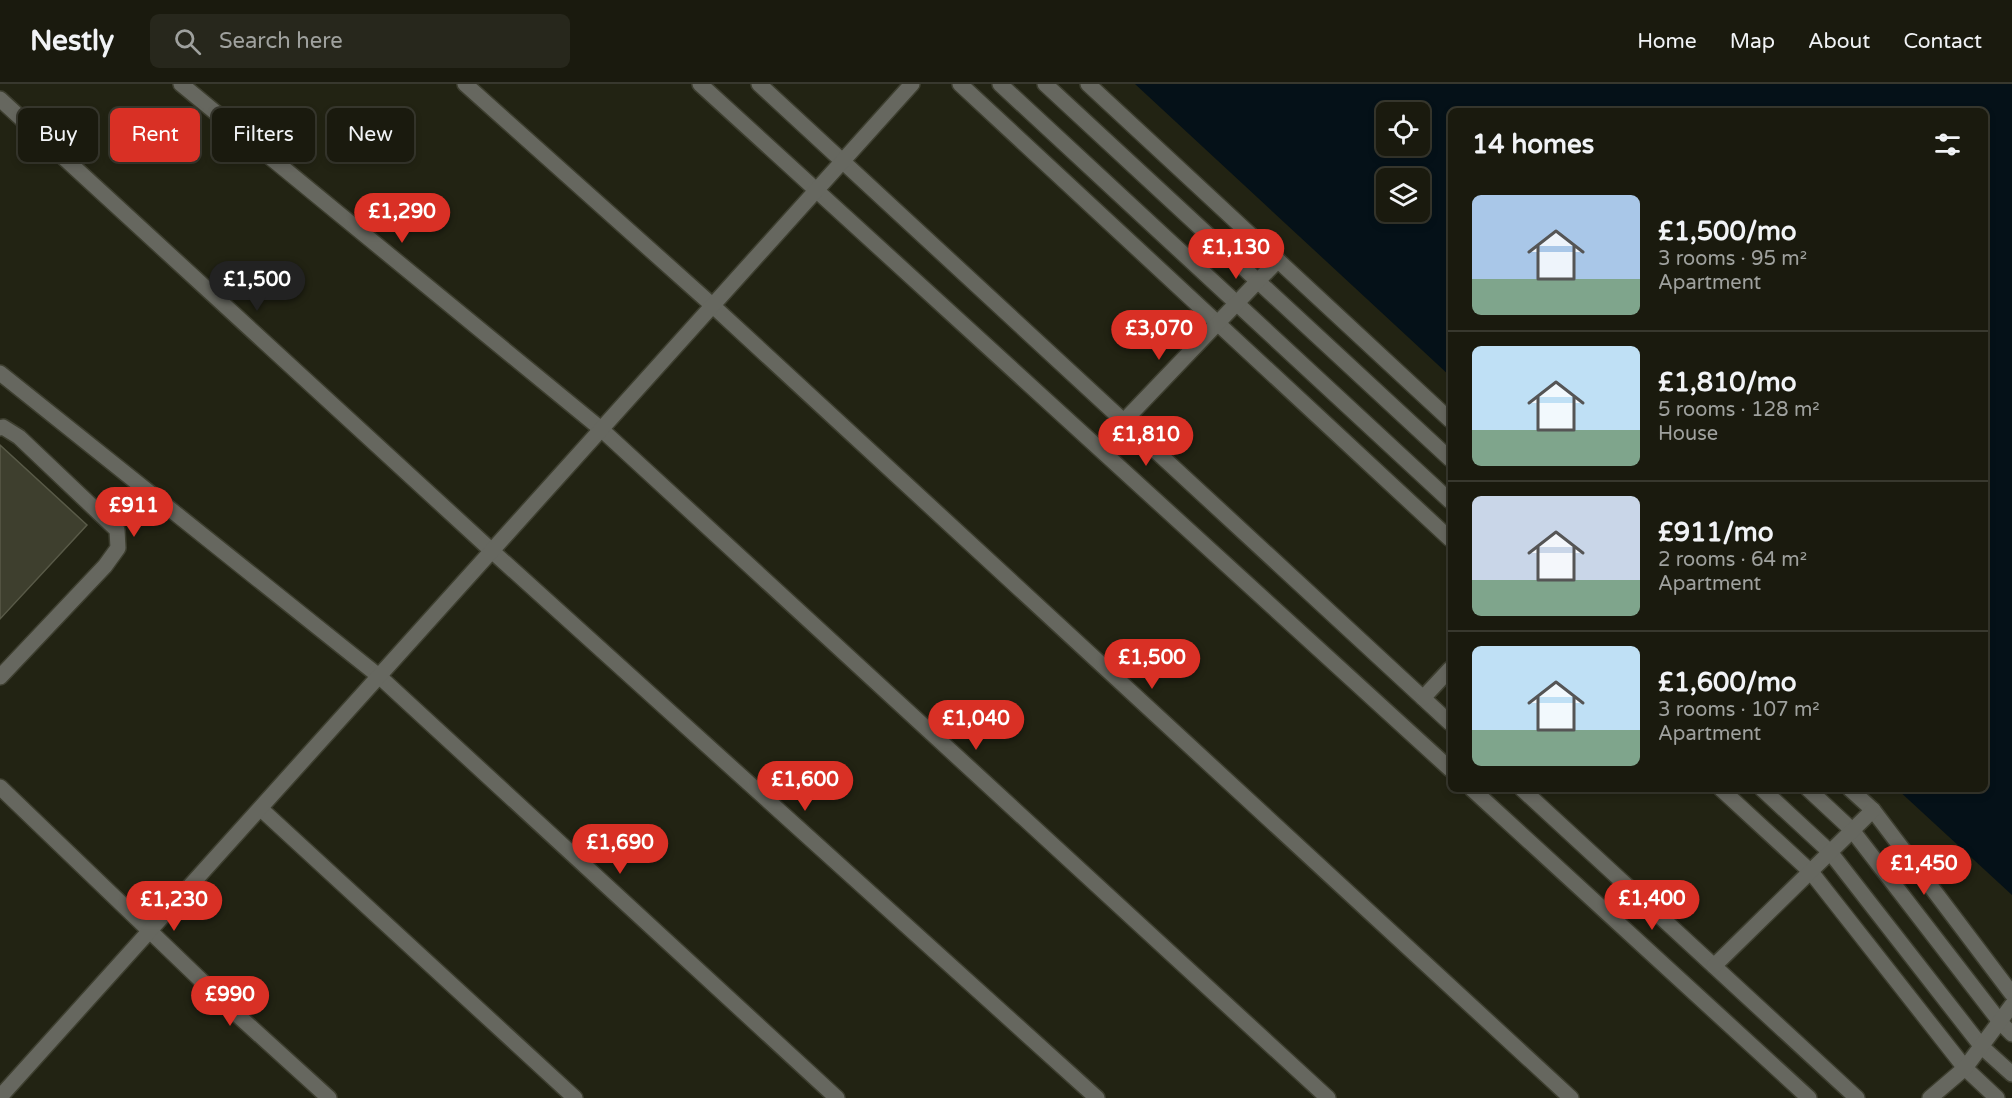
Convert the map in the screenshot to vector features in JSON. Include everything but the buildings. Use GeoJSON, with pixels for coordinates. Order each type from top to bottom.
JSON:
{"type":"FeatureCollection","features":[{"type":"Feature","properties":{"kind":"street"},"geometry":{"type":"LineString","coordinates":[[181,84],[601,429],[1328,1098]]}},
{"type":"Feature","properties":{"kind":"street"},"geometry":{"type":"LineString","coordinates":[[465,84],[712,305],[1571,1098]]}},
{"type":"Feature","properties":{"kind":"street"},"geometry":{"type":"LineString","coordinates":[[700,84],[819,189],[1448,767]]}},
{"type":"Feature","properties":{"kind":"street"},"geometry":{"type":"LineString","coordinates":[[759,84],[1448,721]]}},
{"type":"Feature","properties":{"kind":"street"},"geometry":{"type":"LineString","coordinates":[[0,1097],[151,932],[912,84]]}},
{"type":"Feature","properties":{"kind":"street"},"geometry":{"type":"LineString","coordinates":[[960,84],[1448,537]]}},
{"type":"Feature","properties":{"kind":"street"},"geometry":{"type":"LineString","coordinates":[[1000,84],[1448,499]]}},
{"type":"Feature","properties":{"kind":"street"},"geometry":{"type":"LineString","coordinates":[[1045,84],[1448,457]]}},
{"type":"Feature","properties":{"kind":"street"},"geometry":{"type":"LineString","coordinates":[[1088,84],[1448,418]]}},
{"type":"Feature","properties":{"kind":"street"},"geometry":{"type":"LineString","coordinates":[[0,99],[492,551],[1097,1098]]}},
{"type":"Feature","properties":{"kind":"street"},"geometry":{"type":"LineString","coordinates":[[1124,422],[1278,260]]}},
{"type":"Feature","properties":{"kind":"street"},"geometry":{"type":"LineString","coordinates":[[0,373],[380,677],[837,1098]]}},
{"type":"Feature","properties":{"kind":"street"},"geometry":{"type":"LineString","coordinates":[[0,428],[3,427],[19,437],[117,530],[118,548],[105,566],[0,677]]}},
{"type":"Feature","properties":{"kind":"street"},"geometry":{"type":"LineString","coordinates":[[1423,698],[1448,671]]}},
{"type":"Feature","properties":{"kind":"street"},"geometry":{"type":"LineString","coordinates":[[0,787],[151,932],[330,1098]]}},
{"type":"Feature","properties":{"kind":"street"},"geometry":{"type":"LineString","coordinates":[[1475,792],[1809,1098]]}},
{"type":"Feature","properties":{"kind":"street"},"geometry":{"type":"LineString","coordinates":[[1525,792],[1857,1098]]}},
{"type":"Feature","properties":{"kind":"street"},"geometry":{"type":"LineString","coordinates":[[1724,792],[1811,872],[1965,1068],[1997,1098]]}},
{"type":"Feature","properties":{"kind":"street"},"geometry":{"type":"LineString","coordinates":[[1765,792],[1830,852],[1982,1047],[2012,1074]]}},
{"type":"Feature","properties":{"kind":"street"},"geometry":{"type":"LineString","coordinates":[[1811,792],[1852,830],[2006,1028]]}},
{"type":"Feature","properties":{"kind":"street"},"geometry":{"type":"LineString","coordinates":[[1853,792],[1873,810],[2012,994]]}},
{"type":"Feature","properties":{"kind":"street"},"geometry":{"type":"LineString","coordinates":[[261,809],[575,1098]]}},
{"type":"Feature","properties":{"kind":"street"},"geometry":{"type":"LineString","coordinates":[[1714,966],[1873,810]]}},
{"type":"Feature","properties":{"kind":"street"},"geometry":{"type":"LineString","coordinates":[[1930,1098],[1965,1068],[1982,1047],[2006,1028],[2012,1005]]}},
{"type":"Feature","properties":{"kind":"shaded area"},"geometry":{"type":"Polygon","coordinates":[[[1135,84],[2012,84],[2012,895],[1900,792],[1988,792],[1988,108],[1448,108],[1448,374],[1135,84]]]}}]}
